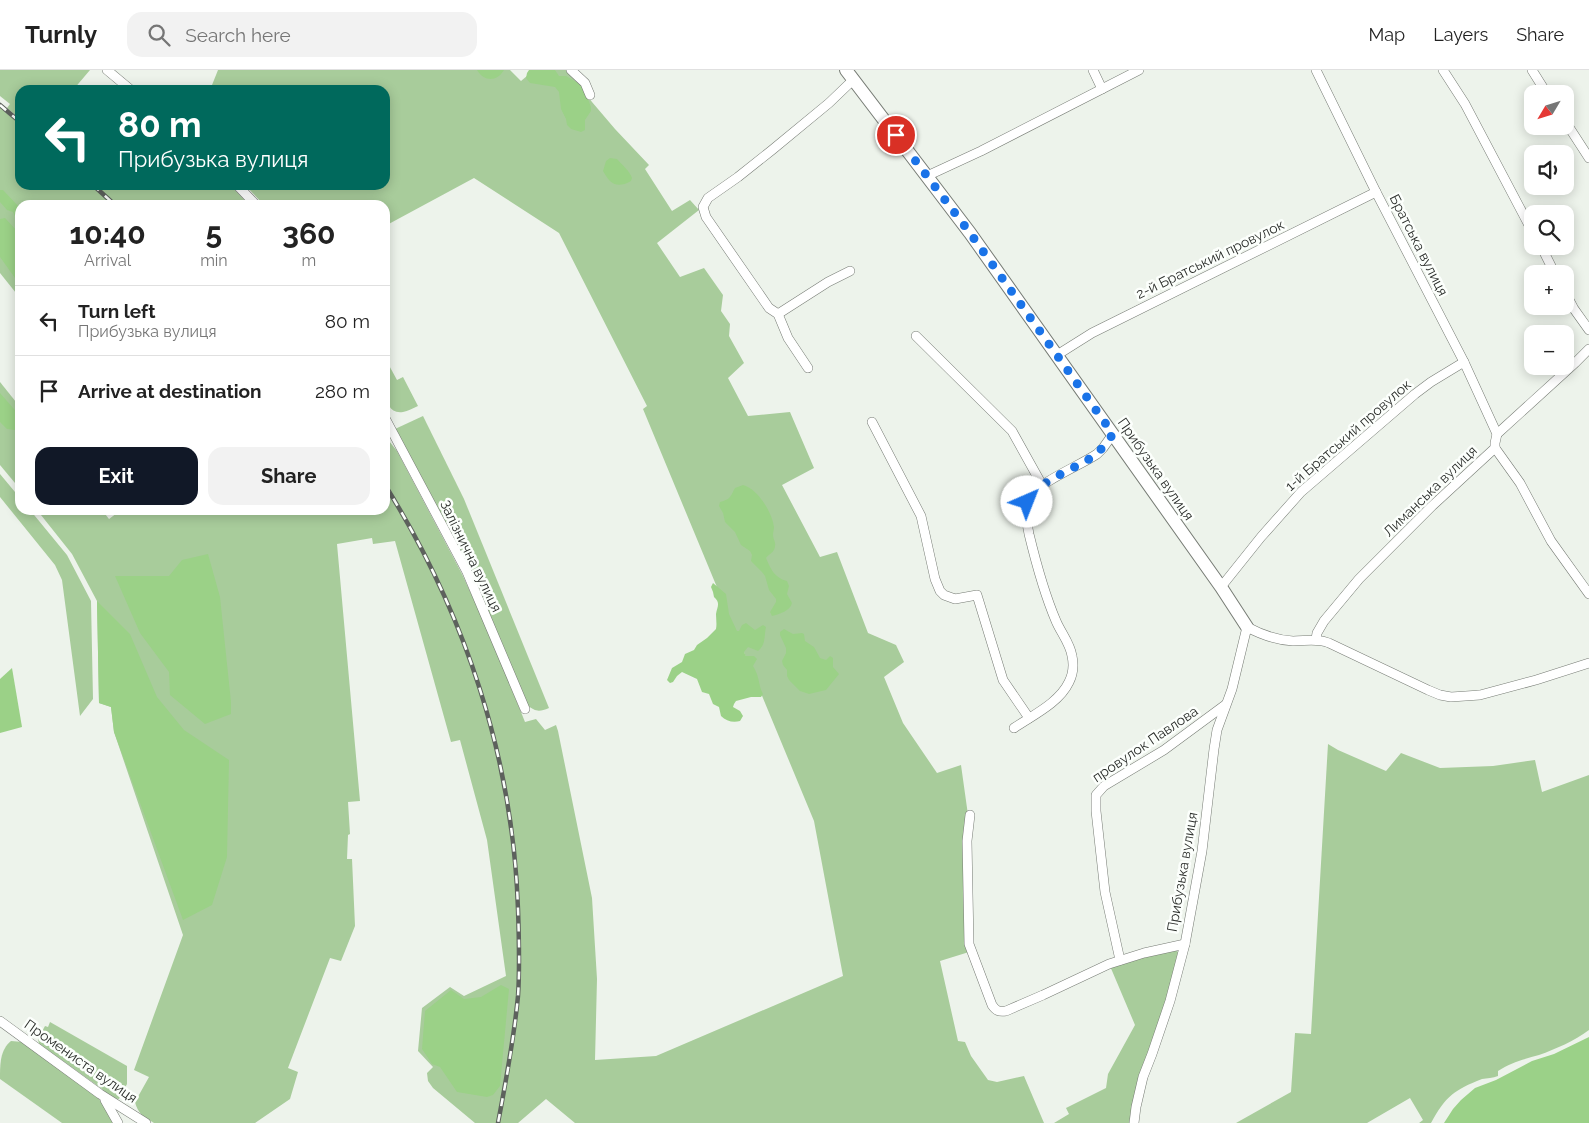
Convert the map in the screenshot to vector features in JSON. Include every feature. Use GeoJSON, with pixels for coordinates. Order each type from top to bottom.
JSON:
{"type":"FeatureCollection","features":[{"type":"Feature","properties":{"kind":"street"},"geometry":{"type":"LineString","coordinates":[[107,70],[125,85]]}},
{"type":"Feature","properties":{"kind":"street"},"geometry":{"type":"LineString","coordinates":[[571,70],[585,83],[590,95]]}},
{"type":"Feature","properties":{"kind":"street"},"geometry":{"type":"LineString","coordinates":[[1093,70],[1102,89]]}},
{"type":"Feature","properties":{"kind":"street"},"geometry":{"type":"LineString","coordinates":[[927,176],[981,151],[1139,70]]}},
{"type":"Feature","properties":{"kind":"street","name":"Братська вулиця"},"geometry":{"type":"LineString","coordinates":[[1316,70],[1376,192],[1464,362],[1497,434]]}},
{"type":"Feature","properties":{"kind":"street"},"geometry":{"type":"LineString","coordinates":[[1443,70],[1465,104],[1524,216]]}},
{"type":"Feature","properties":{"kind":"street"},"geometry":{"type":"LineString","coordinates":[[1532,70],[1541,85]]}},
{"type":"Feature","properties":{"kind":"street"},"geometry":{"type":"LineString","coordinates":[[808,368],[788,338],[778,314],[769,308],[706,217],[703,207],[708,198],[772,150],[829,103],[850,75]]}},
{"type":"Feature","properties":{"kind":"street","name":"Прибузька вулиця"},"geometry":{"type":"LineString","coordinates":[[850,75],[927,176],[1057,354],[1221,587],[1247,627],[1232,689],[1217,730],[1202,851],[1185,944],[1170,1001],[1142,1077],[1134,1123]]}},
{"type":"Feature","properties":{"kind":"street"},"geometry":{"type":"LineString","coordinates":[[1574,135],[1589,158]]}},
{"type":"Feature","properties":{"kind":"street"},"geometry":{"type":"LineString","coordinates":[[242,190],[251,200]]}},
{"type":"Feature","properties":{"kind":"street","name":"2-й Братський провулок"},"geometry":{"type":"LineString","coordinates":[[1057,354],[1092,333],[1376,192]]}},
{"type":"Feature","properties":{"kind":"street"},"geometry":{"type":"LineString","coordinates":[[778,314],[828,282],[850,271]]}},
{"type":"Feature","properties":{"kind":"street"},"geometry":{"type":"LineString","coordinates":[[1574,309],[1589,330]]}},
{"type":"Feature","properties":{"kind":"street"},"geometry":{"type":"LineString","coordinates":[[916,336],[1012,431],[1042,485]]}},
{"type":"Feature","properties":{"kind":"street"},"geometry":{"type":"LineString","coordinates":[[1497,434],[1561,377],[1589,348]]}},
{"type":"Feature","properties":{"kind":"street","name":"1-й Братський провулок"},"geometry":{"type":"LineString","coordinates":[[1221,587],[1301,492],[1423,388],[1464,362]]}},
{"type":"Feature","properties":{"kind":"street"},"geometry":{"type":"LineString","coordinates":[[872,422],[922,516],[940,591],[949,598],[955,599],[977,595],[1003,680],[1029,718]]}},
{"type":"Feature","properties":{"kind":"street","name":"Залізнична вулиця"},"geometry":{"type":"LineString","coordinates":[[390,427],[467,572],[526,709]]}},
{"type":"Feature","properties":{"kind":"street"},"geometry":{"type":"LineString","coordinates":[[1014,728],[1046,706],[1063,691],[1073,674],[1074,664],[1070,650],[1047,598],[1034,556],[1026,518],[1028,498],[1042,485],[1091,458],[1113,434]]}},
{"type":"Feature","properties":{"kind":"street","name":"Лиманська вулиця"},"geometry":{"type":"LineString","coordinates":[[1316,639],[1317,633],[1324,621],[1360,579],[1432,506],[1495,448],[1497,434]]}},
{"type":"Feature","properties":{"kind":"street"},"geometry":{"type":"LineString","coordinates":[[1495,448],[1520,483],[1551,541],[1589,594]]}},
{"type":"Feature","properties":{"kind":"street"},"geometry":{"type":"LineString","coordinates":[[1247,627],[1272,638],[1292,641],[1316,639],[1329,642],[1428,690],[1451,697],[1480,695],[1551,676],[1589,663]]}},
{"type":"Feature","properties":{"kind":"street","name":"провулок Павлова"},"geometry":{"type":"LineString","coordinates":[[1120,960],[1104,892],[1096,795],[1104,786],[1164,750],[1225,705]]}},
{"type":"Feature","properties":{"kind":"street","name":"Прибузька вулиця"},"geometry":{"type":"LineString","coordinates":[[970,815],[967,841],[969,944],[995,1009],[1001,1012],[1006,1011],[1120,960],[1185,944]]}},
{"type":"Feature","properties":{"kind":"street","name":"Промениста вулиця"},"geometry":{"type":"LineString","coordinates":[[0,1021],[100,1094],[146,1123]]}},
{"type":"Feature","properties":{"kind":"street"},"geometry":{"type":"LineString","coordinates":[[100,1094],[109,1105],[118,1123]]}},
{"type":"Feature","properties":{"kind":"shaded area"},"geometry":{"type":"Polygon","coordinates":[[[0,70],[90,70],[77,85],[15,85],[15,115],[7,108],[10,104],[0,96],[0,70]]]}},
{"type":"Feature","properties":{"kind":"shaded area"},"geometry":{"type":"Polygon","coordinates":[[[218,70],[510,70],[521,81],[534,70],[569,70],[592,102],[649,165],[645,169],[672,211],[690,200],[699,210],[657,243],[680,277],[704,268],[723,295],[721,311],[730,324],[729,336],[744,363],[728,378],[748,416],[790,412],[814,468],[782,485],[820,557],[837,552],[868,633],[896,645],[904,662],[884,677],[903,723],[937,773],[961,765],[968,815],[969,952],[940,961],[958,1041],[965,1042],[971,1056],[988,1080],[997,1082],[1024,1076],[1044,1123],[575,1123],[546,1099],[518,1123],[499,1123],[519,995],[520,945],[515,848],[507,793],[494,735],[480,686],[462,635],[423,549],[390,493],[390,442],[397,451],[462,574],[490,635],[525,722],[536,719],[545,730],[556,725],[558,731],[592,898],[597,979],[595,1060],[656,1056],[843,976],[814,821],[643,409],[647,406],[559,233],[474,178],[390,223],[390,200],[259,200],[250,190],[390,190],[390,85],[212,85],[218,70]]]}},
{"type":"Feature","properties":{"kind":"shaded area"},"geometry":{"type":"Polygon","coordinates":[[[477,70],[504,70],[498,77],[491,79],[483,77],[477,70]]]}},
{"type":"Feature","properties":{"kind":"shaded area"},"geometry":{"type":"Polygon","coordinates":[[[529,70],[555,70],[559,76],[566,76],[583,86],[591,107],[591,111],[585,120],[585,130],[581,132],[571,129],[567,125],[561,109],[559,92],[555,87],[530,83],[526,78],[529,70]]]}},
{"type":"Feature","properties":{"kind":"shaded area"},"geometry":{"type":"Polygon","coordinates":[[[0,107],[15,120],[15,190],[96,190],[107,200],[15,200],[15,292],[0,273],[0,107]]]}},
{"type":"Feature","properties":{"kind":"shaded area"},"geometry":{"type":"Polygon","coordinates":[[[610,158],[617,159],[626,168],[631,175],[631,181],[618,185],[608,179],[603,171],[606,161],[610,158]]]}},
{"type":"Feature","properties":{"kind":"shaded area"},"geometry":{"type":"Polygon","coordinates":[[[0,190],[3,190],[15,203],[15,216],[13,212],[7,210],[0,202],[0,190]]]}},
{"type":"Feature","properties":{"kind":"shaded area"},"geometry":{"type":"Polygon","coordinates":[[[100,190],[235,190],[244,200],[112,200],[100,190]]]}},
{"type":"Feature","properties":{"kind":"shaded area"},"geometry":{"type":"Polygon","coordinates":[[[5,218],[15,229],[15,278],[0,257],[0,219],[5,218]]]}},
{"type":"Feature","properties":{"kind":"shaded area"},"geometry":{"type":"Polygon","coordinates":[[[390,367],[397,380],[403,377],[418,406],[403,412],[395,411],[390,407],[390,367]]]}},
{"type":"Feature","properties":{"kind":"shaded area"},"geometry":{"type":"Polygon","coordinates":[[[0,382],[15,401],[15,483],[0,465],[0,382]]]}},
{"type":"Feature","properties":{"kind":"shaded area"},"geometry":{"type":"Polygon","coordinates":[[[0,393],[15,410],[15,430],[7,429],[0,422],[0,393]]]}},
{"type":"Feature","properties":{"kind":"shaded area"},"geometry":{"type":"Polygon","coordinates":[[[423,416],[464,499],[549,708],[538,711],[527,705],[395,429],[423,416]]]}},
{"type":"Feature","properties":{"kind":"shaded area"},"geometry":{"type":"Polygon","coordinates":[[[0,474],[15,492],[15,515],[34,515],[67,555],[91,601],[93,699],[80,716],[62,580],[55,565],[0,497],[0,474]]]}},
{"type":"Feature","properties":{"kind":"shaded area"},"geometry":{"type":"Polygon","coordinates":[[[743,485],[749,487],[759,496],[773,521],[775,545],[774,550],[766,558],[774,573],[779,578],[787,581],[789,586],[787,594],[792,603],[791,606],[784,612],[772,616],[770,612],[776,599],[769,590],[765,576],[751,561],[752,555],[750,551],[741,545],[735,532],[725,522],[719,506],[720,502],[730,497],[735,488],[743,485]]]}},
{"type":"Feature","properties":{"kind":"shaded area"},"geometry":{"type":"Polygon","coordinates":[[[390,495],[419,546],[448,606],[472,667],[491,729],[505,793],[514,858],[518,925],[517,993],[512,1042],[497,1123],[475,1123],[433,1088],[428,1081],[427,1073],[433,1067],[418,1051],[422,1008],[450,987],[464,996],[506,976],[487,840],[460,740],[451,742],[395,541],[373,544],[372,538],[337,544],[360,801],[348,802],[350,834],[348,835],[347,859],[352,859],[355,926],[341,961],[330,958],[288,1068],[298,1072],[290,1099],[255,1123],[154,1123],[138,1109],[135,1102],[149,1077],[134,1070],[183,935],[114,732],[111,707],[99,703],[97,601],[72,554],[41,515],[106,515],[109,519],[114,515],[390,515],[390,495]]]}},
{"type":"Feature","properties":{"kind":"shaded area"},"geometry":{"type":"Polygon","coordinates":[[[208,554],[220,597],[231,714],[205,724],[170,695],[169,672],[140,633],[115,576],[169,576],[182,560],[208,554]]]}},
{"type":"Feature","properties":{"kind":"shaded area"},"geometry":{"type":"Polygon","coordinates":[[[713,583],[726,594],[729,614],[737,631],[746,623],[755,630],[763,625],[766,627],[764,643],[761,649],[758,651],[748,647],[744,652],[746,656],[754,656],[757,659],[753,666],[763,694],[761,697],[751,697],[736,701],[733,707],[740,711],[743,716],[737,722],[730,721],[721,716],[719,707],[713,704],[709,694],[702,692],[697,679],[682,672],[673,682],[670,683],[667,680],[672,668],[682,662],[685,654],[694,650],[697,645],[716,629],[718,603],[711,587],[713,583]]]}},
{"type":"Feature","properties":{"kind":"shaded area"},"geometry":{"type":"Polygon","coordinates":[[[97,601],[130,634],[157,697],[184,730],[229,760],[227,857],[212,905],[183,920],[114,732],[111,707],[99,703],[97,601]]]}},
{"type":"Feature","properties":{"kind":"shaded area"},"geometry":{"type":"Polygon","coordinates":[[[784,629],[793,634],[804,634],[805,641],[814,647],[820,658],[826,660],[830,656],[833,658],[833,667],[839,674],[826,690],[809,694],[800,691],[789,680],[787,670],[782,661],[786,648],[780,632],[784,629]]]}},
{"type":"Feature","properties":{"kind":"shaded area"},"geometry":{"type":"Polygon","coordinates":[[[12,668],[22,727],[0,733],[0,679],[12,668]]]}},
{"type":"Feature","properties":{"kind":"shaded area"},"geometry":{"type":"Polygon","coordinates":[[[1328,744],[1386,771],[1401,753],[1440,768],[1493,766],[1535,760],[1542,792],[1589,775],[1589,1030],[1558,1047],[1508,1065],[1498,1071],[1498,1076],[1482,1079],[1464,1087],[1446,1100],[1431,1123],[1419,1123],[1423,1120],[1410,1098],[1367,1123],[1236,1123],[1291,1092],[1295,1033],[1311,1034],[1328,744]]]}},
{"type":"Feature","properties":{"kind":"shaded area"},"geometry":{"type":"Polygon","coordinates":[[[1177,950],[1178,953],[1167,999],[1140,1077],[1129,1123],[1054,1123],[1069,1114],[1066,1108],[1106,1088],[1108,1074],[1135,1025],[1110,966],[1144,955],[1177,950]]]}},
{"type":"Feature","properties":{"kind":"shaded area"},"geometry":{"type":"Polygon","coordinates":[[[501,985],[509,989],[500,1086],[493,1095],[487,1097],[457,1092],[440,1067],[432,1064],[422,1049],[425,1011],[451,990],[464,999],[481,997],[501,985]]]}},
{"type":"Feature","properties":{"kind":"shaded area"},"geometry":{"type":"Polygon","coordinates":[[[50,1022],[127,1066],[127,1084],[119,1099],[109,1097],[102,1089],[39,1044],[38,1039],[45,1026],[48,1027],[50,1022]]]}},
{"type":"Feature","properties":{"kind":"shaded area"},"geometry":{"type":"Polygon","coordinates":[[[1589,1037],[1589,1123],[1444,1123],[1453,1109],[1475,1088],[1589,1037]]]}},
{"type":"Feature","properties":{"kind":"shaded area"},"geometry":{"type":"Polygon","coordinates":[[[11,1041],[23,1042],[97,1097],[106,1107],[113,1123],[62,1123],[0,1079],[3,1053],[11,1041]]]}},
{"type":"Feature","properties":{"kind":"railway"},"geometry":{"type":"LineString","coordinates":[[0,105],[15,118]]}},
{"type":"Feature","properties":{"kind":"railway"},"geometry":{"type":"LineString","coordinates":[[98,190],[110,200]]}},
{"type":"Feature","properties":{"kind":"railway"},"geometry":{"type":"LineString","coordinates":[[390,494],[439,584],[461,636],[480,688],[495,742],[506,797],[514,853],[518,909],[519,974],[514,1028],[498,1123]]}},
{"type":"Feature","properties":{"kind":"route"},"geometry":{"type":"LineString","coordinates":[[896,135],[970,233],[1113,434],[1097,454],[1042,485],[1028,498],[1027,502]]}}]}
